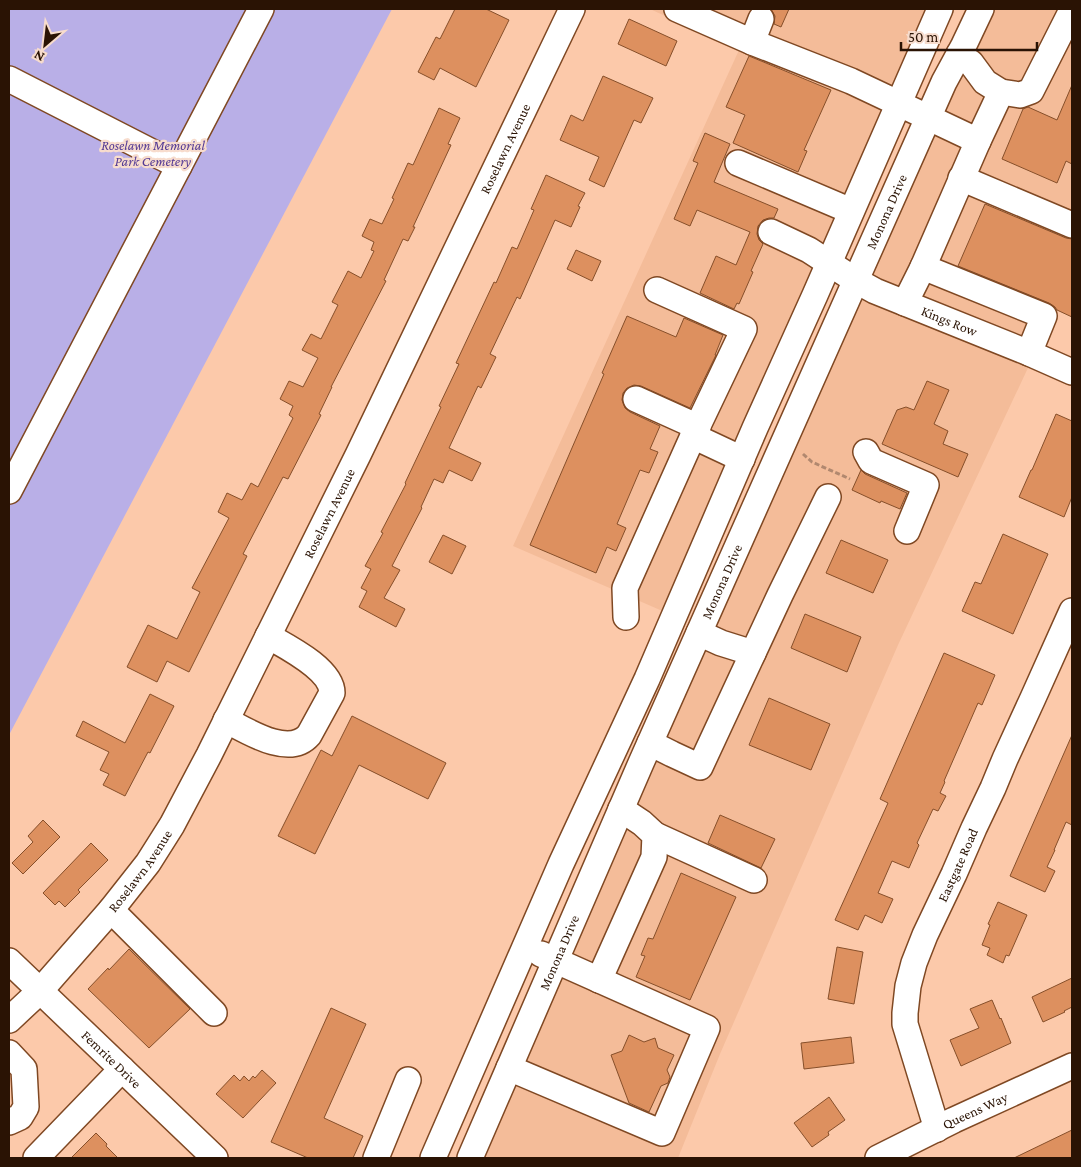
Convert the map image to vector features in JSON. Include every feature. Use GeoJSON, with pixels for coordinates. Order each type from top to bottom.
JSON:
{"type":"FeatureCollection","features":[{"type":"Feature","properties":{"kind":"street"},"geometry":{"type":"LineString","coordinates":[[9,491],[261,9]]}},
{"type":"Feature","properties":{"kind":"street","name":"Roselawn Avenue"},"geometry":{"type":"LineString","coordinates":[[9,1020],[40,991],[111,910],[148,864],[172,825],[362,446],[572,9]]}},
{"type":"Feature","properties":{"kind":"street"},"geometry":{"type":"LineString","coordinates":[[677,9],[752,42],[851,81],[978,141]]}},
{"type":"Feature","properties":{"kind":"street","name":"Monona Drive"},"geometry":{"type":"LineString","coordinates":[[433,1158],[561,864],[651,672],[742,459],[940,9]]}},
{"type":"Feature","properties":{"kind":"street","name":"Monona Drive"},"geometry":{"type":"LineString","coordinates":[[470,1158],[650,742],[855,280],[944,82],[981,9]]}},
{"type":"Feature","properties":{"kind":"street"},"geometry":{"type":"LineString","coordinates":[[959,54],[971,63],[985,82],[1001,92],[1020,95],[1031,91],[1072,10]]}},
{"type":"Feature","properties":{"kind":"street"},"geometry":{"type":"LineString","coordinates":[[752,42],[761,19]]}},
{"type":"Feature","properties":{"kind":"street"},"geometry":{"type":"LineString","coordinates":[[9,79],[179,166]]}},
{"type":"Feature","properties":{"kind":"street"},"geometry":{"type":"LineString","coordinates":[[905,303],[1001,92]]}},
{"type":"Feature","properties":{"kind":"street"},"geometry":{"type":"LineString","coordinates":[[738,163],[851,210]]}},
{"type":"Feature","properties":{"kind":"street"},"geometry":{"type":"LineString","coordinates":[[961,178],[1072,225]]}},
{"type":"Feature","properties":{"kind":"street","name":"Kings Row"},"geometry":{"type":"LineString","coordinates":[[771,232],[809,250],[875,291],[1029,352],[1072,372]]}},
{"type":"Feature","properties":{"kind":"street"},"geometry":{"type":"LineString","coordinates":[[923,266],[1044,316],[1029,352]]}},
{"type":"Feature","properties":{"kind":"street"},"geometry":{"type":"LineString","coordinates":[[626,617],[625,588],[744,329],[657,290]]}},
{"type":"Feature","properties":{"kind":"street"},"geometry":{"type":"LineString","coordinates":[[636,399],[696,431],[742,459]]}},
{"type":"Feature","properties":{"kind":"street"},"geometry":{"type":"LineString","coordinates":[[866,452],[871,461],[926,486],[907,531]]}},
{"type":"Feature","properties":{"kind":"street"},"geometry":{"type":"LineString","coordinates":[[650,742],[700,767],[752,653],[828,497]]}},
{"type":"Feature","properties":{"kind":"street","name":"Eastgate Road"},"geometry":{"type":"LineString","coordinates":[[937,1129],[905,1024],[908,986],[912,970],[925,935],[1072,610]]}},
{"type":"Feature","properties":{"kind":"street"},"geometry":{"type":"LineString","coordinates":[[699,633],[720,643],[752,653]]}},
{"type":"Feature","properties":{"kind":"street"},"geometry":{"type":"LineString","coordinates":[[226,720],[260,738],[285,744],[296,743],[305,740],[309,735],[332,693],[332,688],[324,675],[302,655],[268,636]]}},
{"type":"Feature","properties":{"kind":"street"},"geometry":{"type":"LineString","coordinates":[[621,809],[642,823],[654,835],[754,880]]}},
{"type":"Feature","properties":{"kind":"street"},"geometry":{"type":"LineString","coordinates":[[599,980],[654,857],[654,835]]}},
{"type":"Feature","properties":{"kind":"street"},"geometry":{"type":"LineString","coordinates":[[111,910],[214,1013]]}},
{"type":"Feature","properties":{"kind":"street"},"geometry":{"type":"LineString","coordinates":[[509,1068],[662,1133],[706,1028],[525,947]]}},
{"type":"Feature","properties":{"kind":"street","name":"Femrite Drive"},"geometry":{"type":"LineString","coordinates":[[9,961],[215,1158]]}},
{"type":"Feature","properties":{"kind":"street"},"geometry":{"type":"LineString","coordinates":[[9,1053],[24,1069],[26,1108],[20,1117],[9,1122]]}},
{"type":"Feature","properties":{"kind":"street","name":"Queens Way"},"geometry":{"type":"LineString","coordinates":[[878,1158],[1072,1066]]}},
{"type":"Feature","properties":{"kind":"street"},"geometry":{"type":"LineString","coordinates":[[36,1158],[122,1069]]}},
{"type":"Feature","properties":{"kind":"street"},"geometry":{"type":"LineString","coordinates":[[376,1158],[408,1080]]}},
{"type":"Feature","properties":{"kind":"path"},"geometry":{"type":"LineString","coordinates":[[803,454],[812,462],[850,479]]}},
{"type":"Feature","properties":{"kind":"shaded area"},"geometry":{"type":"Polygon","coordinates":[[[650,9],[940,9],[841,236],[811,271],[667,613],[513,546],[739,50],[650,9]]]}},
{"type":"Feature","properties":{"kind":"shaded area"},"geometry":{"type":"Polygon","coordinates":[[[981,9],[1072,9],[1072,279],[1034,355],[898,645],[720,1054],[678,1158],[470,1158],[870,248],[933,143],[944,82],[981,9]]]}},
{"type":"Feature","properties":{"kind":"green space","name":"Roselawn Memorial Park Cemetery"},"geometry":{"type":"Polygon","coordinates":[[[9,9],[392,9],[9,735],[9,9]]]}},
{"type":"Feature","properties":{"kind":"building"},"geometry":{"type":"Polygon","coordinates":[[[455,9],[486,9],[509,20],[476,87],[440,68],[434,80],[418,72],[436,37],[440,39],[455,9]]]}},
{"type":"Feature","properties":{"kind":"building"},"geometry":{"type":"Polygon","coordinates":[[[771,9],[789,9],[781,27],[774,24],[775,16],[771,9]]]}},
{"type":"Feature","properties":{"kind":"building"},"geometry":{"type":"Polygon","coordinates":[[[629,19],[677,41],[666,66],[618,44],[629,19]]]}},
{"type":"Feature","properties":{"kind":"building"},"geometry":{"type":"Polygon","coordinates":[[[749,56],[831,90],[804,150],[807,151],[798,172],[733,143],[745,115],[726,107],[749,56]]]}},
{"type":"Feature","properties":{"kind":"building"},"geometry":{"type":"Polygon","coordinates":[[[603,76],[653,98],[641,123],[634,120],[604,187],[589,180],[599,157],[560,140],[571,115],[583,121],[603,76]]]}},
{"type":"Feature","properties":{"kind":"building"},"geometry":{"type":"Polygon","coordinates":[[[1072,85],[1072,164],[1066,161],[1057,183],[1002,159],[1023,109],[1028,107],[1057,120],[1072,85]]]}},
{"type":"Feature","properties":{"kind":"building"},"geometry":{"type":"Polygon","coordinates":[[[439,108],[460,118],[448,144],[451,145],[413,227],[415,227],[408,241],[403,239],[384,280],[386,281],[331,387],[319,414],[321,415],[288,479],[283,477],[243,554],[247,556],[189,672],[167,661],[157,682],[127,667],[148,625],[177,639],[200,592],[192,588],[229,518],[218,512],[227,493],[242,500],[251,483],[258,487],[293,418],[289,415],[293,406],[280,399],[289,381],[303,387],[318,358],[302,350],[311,334],[321,339],[338,305],[332,302],[348,271],[361,278],[374,251],[371,250],[374,242],[362,236],[370,219],[382,224],[408,163],[413,165],[439,108]]]}},
{"type":"Feature","properties":{"kind":"building"},"geometry":{"type":"Polygon","coordinates":[[[705,133],[730,144],[714,182],[778,209],[774,218],[763,220],[758,226],[757,234],[763,244],[739,304],[737,303],[734,309],[700,293],[716,256],[736,265],[750,232],[697,210],[690,226],[674,219],[698,163],[693,161],[705,133]]]}},
{"type":"Feature","properties":{"kind":"building"},"geometry":{"type":"Polygon","coordinates":[[[546,175],[585,193],[578,206],[580,207],[571,227],[555,220],[520,299],[517,297],[490,354],[496,357],[481,388],[478,386],[449,448],[481,463],[472,481],[449,470],[443,483],[434,479],[422,508],[392,566],[400,570],[384,598],[405,609],[396,627],[359,607],[367,591],[361,588],[371,569],[365,566],[383,533],[381,532],[406,484],[441,407],[439,406],[459,364],[456,363],[494,282],[496,283],[512,247],[517,249],[534,210],[531,209],[546,175]]]}},
{"type":"Feature","properties":{"kind":"building"},"geometry":{"type":"Polygon","coordinates":[[[985,204],[1072,239],[1072,317],[1057,310],[1049,303],[958,266],[985,204]]]}},
{"type":"Feature","properties":{"kind":"building"},"geometry":{"type":"Polygon","coordinates":[[[576,250],[601,261],[592,281],[567,269],[576,250]]]}},
{"type":"Feature","properties":{"kind":"building"},"geometry":{"type":"Polygon","coordinates":[[[627,316],[676,337],[684,318],[723,335],[716,355],[690,408],[641,386],[634,385],[627,388],[623,393],[622,400],[625,408],[660,426],[650,449],[658,452],[649,473],[640,470],[617,524],[626,528],[616,551],[607,547],[596,573],[530,545],[627,316]]]}},
{"type":"Feature","properties":{"kind":"building"},"geometry":{"type":"Polygon","coordinates":[[[927,381],[949,390],[934,424],[948,431],[943,444],[968,454],[958,477],[882,444],[897,410],[906,407],[914,410],[927,381]]]}},
{"type":"Feature","properties":{"kind":"building"},"geometry":{"type":"Polygon","coordinates":[[[1056,414],[1072,421],[1072,497],[1064,517],[1019,497],[1056,414]]]}},
{"type":"Feature","properties":{"kind":"building"},"geometry":{"type":"Polygon","coordinates":[[[861,470],[865,474],[907,493],[900,509],[881,501],[880,503],[852,490],[861,470]]]}},
{"type":"Feature","properties":{"kind":"building"},"geometry":{"type":"Polygon","coordinates":[[[1003,534],[1048,554],[1013,634],[962,611],[975,582],[981,584],[1003,534]]]}},
{"type":"Feature","properties":{"kind":"building"},"geometry":{"type":"Polygon","coordinates":[[[443,535],[466,546],[452,574],[429,562],[443,535]]]}},
{"type":"Feature","properties":{"kind":"building"},"geometry":{"type":"Polygon","coordinates":[[[841,540],[888,560],[873,593],[826,573],[841,540]]]}},
{"type":"Feature","properties":{"kind":"building"},"geometry":{"type":"Polygon","coordinates":[[[805,614],[861,637],[847,672],[791,648],[805,614]]]}},
{"type":"Feature","properties":{"kind":"building"},"geometry":{"type":"Polygon","coordinates":[[[944,653],[995,675],[982,705],[978,703],[944,781],[940,793],[946,796],[938,811],[933,809],[917,843],[919,845],[909,868],[892,861],[878,893],[893,899],[882,923],[865,915],[858,930],[835,920],[888,803],[880,799],[944,653]]]}},
{"type":"Feature","properties":{"kind":"building"},"geometry":{"type":"Polygon","coordinates":[[[150,694],[174,706],[125,796],[103,785],[109,774],[100,770],[109,752],[76,736],[83,721],[125,743],[150,694]]]}},
{"type":"Feature","properties":{"kind":"building"},"geometry":{"type":"Polygon","coordinates":[[[769,698],[830,724],[811,770],[749,745],[769,698]]]}},
{"type":"Feature","properties":{"kind":"building"},"geometry":{"type":"Polygon","coordinates":[[[352,716],[446,763],[428,799],[359,765],[315,854],[278,836],[321,750],[332,756],[352,716]]]}},
{"type":"Feature","properties":{"kind":"building"},"geometry":{"type":"Polygon","coordinates":[[[1072,735],[1072,825],[1066,822],[1047,867],[1055,871],[1045,892],[1010,876],[1072,735]]]}},
{"type":"Feature","properties":{"kind":"building"},"geometry":{"type":"Polygon","coordinates":[[[720,815],[775,839],[761,868],[708,843],[720,815]]]}},
{"type":"Feature","properties":{"kind":"building"},"geometry":{"type":"Polygon","coordinates":[[[43,820],[60,837],[23,874],[12,863],[33,842],[28,836],[43,820]]]}},
{"type":"Feature","properties":{"kind":"building"},"geometry":{"type":"Polygon","coordinates":[[[91,843],[108,860],[78,890],[80,892],[65,907],[59,901],[55,905],[43,893],[91,843]]]}},
{"type":"Feature","properties":{"kind":"building"},"geometry":{"type":"Polygon","coordinates":[[[681,873],[736,897],[690,1000],[636,977],[645,956],[641,955],[648,938],[653,939],[681,873]]]}},
{"type":"Feature","properties":{"kind":"building"},"geometry":{"type":"Polygon","coordinates":[[[998,902],[1027,915],[1009,956],[1006,955],[1003,963],[987,955],[990,948],[982,945],[990,925],[988,924],[998,902]]]}},
{"type":"Feature","properties":{"kind":"building"},"geometry":{"type":"Polygon","coordinates":[[[837,947],[863,952],[854,1004],[828,999],[837,947]]]}},
{"type":"Feature","properties":{"kind":"building"},"geometry":{"type":"Polygon","coordinates":[[[129,949],[190,1009],[149,1048],[88,989],[129,949]]]}},
{"type":"Feature","properties":{"kind":"building"},"geometry":{"type":"Polygon","coordinates":[[[1072,978],[1072,1007],[1043,1022],[1032,997],[1072,978]]]}},
{"type":"Feature","properties":{"kind":"building"},"geometry":{"type":"Polygon","coordinates":[[[992,1000],[1011,1043],[961,1066],[950,1040],[979,1028],[970,1009],[992,1000]]]}},
{"type":"Feature","properties":{"kind":"building"},"geometry":{"type":"Polygon","coordinates":[[[331,1008],[366,1024],[324,1118],[363,1136],[353,1158],[308,1158],[271,1142],[331,1008]]]}},
{"type":"Feature","properties":{"kind":"building"},"geometry":{"type":"Polygon","coordinates":[[[629,1035],[644,1042],[655,1038],[658,1048],[674,1055],[667,1070],[670,1077],[668,1083],[661,1086],[649,1112],[629,1103],[611,1055],[622,1051],[629,1035]]]}},
{"type":"Feature","properties":{"kind":"building"},"geometry":{"type":"Polygon","coordinates":[[[851,1037],[854,1063],[804,1069],[801,1043],[851,1037]]]}},
{"type":"Feature","properties":{"kind":"building"},"geometry":{"type":"Polygon","coordinates":[[[262,1070],[276,1083],[243,1118],[216,1094],[234,1075],[240,1081],[244,1076],[249,1081],[253,1076],[255,1078],[262,1070]]]}},
{"type":"Feature","properties":{"kind":"building"},"geometry":{"type":"Polygon","coordinates":[[[829,1097],[845,1120],[812,1147],[794,1123],[829,1097]]]}},
{"type":"Feature","properties":{"kind":"building"},"geometry":{"type":"Polygon","coordinates":[[[1072,1130],[1072,1158],[1014,1158],[1072,1130]]]}},
{"type":"Feature","properties":{"kind":"building"},"geometry":{"type":"Polygon","coordinates":[[[96,1133],[118,1158],[71,1158],[96,1133]]]}}]}
